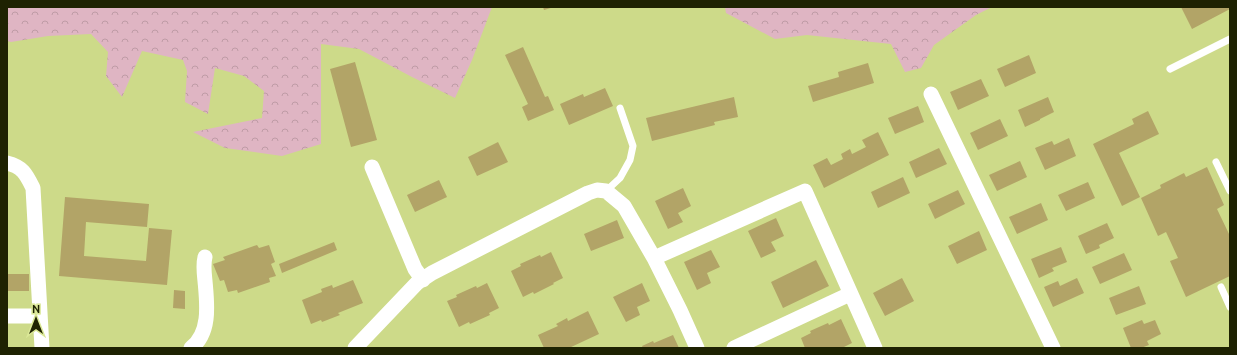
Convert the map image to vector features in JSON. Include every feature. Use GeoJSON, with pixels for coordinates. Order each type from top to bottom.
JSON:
{"type":"FeatureCollection","features":[{"type":"Feature","properties":{"kind":"street"},"geometry":{"type":"LineString","coordinates":[[931,94],[1053,348]]}},
{"type":"Feature","properties":{"kind":"street"},"geometry":{"type":"LineString","coordinates":[[7,163],[16,165],[25,173],[33,188],[42,348]]}},
{"type":"Feature","properties":{"kind":"street"},"geometry":{"type":"LineString","coordinates":[[372,167],[415,268],[422,280]]}},
{"type":"Feature","properties":{"kind":"street"},"geometry":{"type":"LineString","coordinates":[[355,348],[417,283],[588,193],[597,190],[606,191],[624,206],[654,258],[697,348]]}},
{"type":"Feature","properties":{"kind":"street"},"geometry":{"type":"LineString","coordinates":[[654,258],[805,191],[875,348]]}},
{"type":"Feature","properties":{"kind":"street"},"geometry":{"type":"LineString","coordinates":[[191,348],[204,331],[206,310],[203,265],[205,257]]}},
{"type":"Feature","properties":{"kind":"street"},"geometry":{"type":"LineString","coordinates":[[734,348],[850,294]]}},
{"type":"Feature","properties":{"kind":"street"},"geometry":{"type":"LineString","coordinates":[[7,316],[40,316]]}},
{"type":"Feature","properties":{"kind":"lane"},"geometry":{"type":"LineString","coordinates":[[1170,69],[1230,39]]}},
{"type":"Feature","properties":{"kind":"lane"},"geometry":{"type":"LineString","coordinates":[[606,191],[620,178],[630,160],[632,146],[620,108]]}},
{"type":"Feature","properties":{"kind":"lane"},"geometry":{"type":"LineString","coordinates":[[1216,162],[1230,190]]}},
{"type":"Feature","properties":{"kind":"lane"},"geometry":{"type":"LineString","coordinates":[[1221,288],[1230,307]]}},
{"type":"Feature","properties":{"kind":"green space"},"geometry":{"type":"Polygon","coordinates":[[[7,7],[492,7],[472,60],[455,98],[359,49],[321,44],[321,144],[282,156],[225,148],[193,132],[262,118],[264,91],[244,76],[215,68],[208,114],[185,102],[187,71],[183,60],[142,51],[122,97],[106,76],[108,52],[91,34],[48,36],[11,42],[7,41],[7,7]]]}},
{"type":"Feature","properties":{"kind":"green space"},"geometry":{"type":"Polygon","coordinates":[[[725,7],[992,7],[976,15],[934,45],[921,68],[905,72],[891,44],[807,35],[775,39],[726,13],[725,7]]]}},
{"type":"Feature","properties":{"kind":"building"},"geometry":{"type":"Polygon","coordinates":[[[543,7],[554,7],[544,10],[543,7]]]}},
{"type":"Feature","properties":{"kind":"building"},"geometry":{"type":"Polygon","coordinates":[[[1181,7],[1230,7],[1230,9],[1192,29],[1181,7]]]}},
{"type":"Feature","properties":{"kind":"building"},"geometry":{"type":"Polygon","coordinates":[[[523,47],[545,97],[548,96],[554,110],[528,121],[522,107],[528,104],[505,55],[523,47]]]}},
{"type":"Feature","properties":{"kind":"building"},"geometry":{"type":"Polygon","coordinates":[[[1029,55],[1036,73],[1005,87],[997,69],[1029,55]]]}},
{"type":"Feature","properties":{"kind":"building"},"geometry":{"type":"Polygon","coordinates":[[[355,62],[377,140],[351,147],[330,69],[355,62]]]}},
{"type":"Feature","properties":{"kind":"building"},"geometry":{"type":"Polygon","coordinates":[[[868,63],[874,83],[813,102],[808,86],[839,77],[838,72],[868,63]]]}},
{"type":"Feature","properties":{"kind":"building"},"geometry":{"type":"Polygon","coordinates":[[[981,79],[989,96],[958,110],[950,92],[981,79]]]}},
{"type":"Feature","properties":{"kind":"building"},"geometry":{"type":"Polygon","coordinates":[[[605,88],[613,106],[569,125],[560,104],[583,94],[584,97],[605,88]]]}},
{"type":"Feature","properties":{"kind":"building"},"geometry":{"type":"Polygon","coordinates":[[[734,97],[738,117],[714,122],[715,125],[652,141],[646,118],[734,97]]]}},
{"type":"Feature","properties":{"kind":"building"},"geometry":{"type":"Polygon","coordinates":[[[1048,97],[1054,112],[1025,127],[1018,110],[1048,97]]]}},
{"type":"Feature","properties":{"kind":"building"},"geometry":{"type":"Polygon","coordinates":[[[918,106],[924,122],[895,134],[888,118],[918,106]]]}},
{"type":"Feature","properties":{"kind":"building"},"geometry":{"type":"Polygon","coordinates":[[[1148,111],[1159,134],[1119,153],[1140,197],[1122,206],[1093,144],[1134,124],[1132,119],[1148,111]]]}},
{"type":"Feature","properties":{"kind":"building"},"geometry":{"type":"Polygon","coordinates":[[[1000,119],[1008,136],[978,150],[970,133],[1000,119]]]}},
{"type":"Feature","properties":{"kind":"building"},"geometry":{"type":"Polygon","coordinates":[[[878,132],[889,155],[824,188],[813,165],[827,158],[831,165],[843,159],[841,154],[850,149],[852,154],[866,147],[862,140],[878,132]]]}},
{"type":"Feature","properties":{"kind":"building"},"geometry":{"type":"Polygon","coordinates":[[[1069,138],[1076,156],[1045,170],[1035,148],[1052,141],[1054,145],[1069,138]]]}},
{"type":"Feature","properties":{"kind":"building"},"geometry":{"type":"Polygon","coordinates":[[[498,142],[508,162],[477,176],[468,157],[498,142]]]}},
{"type":"Feature","properties":{"kind":"building"},"geometry":{"type":"Polygon","coordinates":[[[939,148],[947,164],[916,178],[909,162],[939,148]]]}},
{"type":"Feature","properties":{"kind":"building"},"geometry":{"type":"Polygon","coordinates":[[[1020,161],[1027,177],[997,191],[989,175],[1020,161]]]}},
{"type":"Feature","properties":{"kind":"building"},"geometry":{"type":"Polygon","coordinates":[[[1207,167],[1224,205],[1217,209],[1230,234],[1230,276],[1186,297],[1170,261],[1178,258],[1166,232],[1158,236],[1141,198],[1161,188],[1160,185],[1184,173],[1186,177],[1207,167]]]}},
{"type":"Feature","properties":{"kind":"building"},"geometry":{"type":"Polygon","coordinates":[[[903,177],[910,193],[878,208],[871,192],[903,177]]]}},
{"type":"Feature","properties":{"kind":"building"},"geometry":{"type":"Polygon","coordinates":[[[439,180],[447,197],[415,212],[407,195],[439,180]]]}},
{"type":"Feature","properties":{"kind":"building"},"geometry":{"type":"Polygon","coordinates":[[[1088,182],[1095,198],[1066,211],[1058,195],[1088,182]]]}},
{"type":"Feature","properties":{"kind":"building"},"geometry":{"type":"Polygon","coordinates":[[[683,188],[691,206],[678,213],[683,222],[668,229],[655,201],[683,188]]]}},
{"type":"Feature","properties":{"kind":"building"},"geometry":{"type":"Polygon","coordinates":[[[958,190],[965,204],[935,219],[928,204],[958,190]]]}},
{"type":"Feature","properties":{"kind":"building"},"geometry":{"type":"Polygon","coordinates":[[[65,197],[149,204],[147,227],[86,222],[84,256],[146,261],[149,228],[172,230],[167,285],[59,276],[65,197]]]}},
{"type":"Feature","properties":{"kind":"building"},"geometry":{"type":"Polygon","coordinates":[[[1041,203],[1048,220],[1017,234],[1009,217],[1041,203]]]}},
{"type":"Feature","properties":{"kind":"building"},"geometry":{"type":"Polygon","coordinates":[[[776,218],[784,236],[771,242],[776,251],[761,258],[748,231],[776,218]]]}},
{"type":"Feature","properties":{"kind":"building"},"geometry":{"type":"Polygon","coordinates":[[[617,220],[624,238],[591,251],[584,234],[617,220]]]}},
{"type":"Feature","properties":{"kind":"building"},"geometry":{"type":"Polygon","coordinates":[[[1107,223],[1114,238],[1099,245],[1100,248],[1086,254],[1078,236],[1107,223]]]}},
{"type":"Feature","properties":{"kind":"building"},"geometry":{"type":"Polygon","coordinates":[[[979,231],[987,250],[957,264],[948,246],[979,231]]]}},
{"type":"Feature","properties":{"kind":"building"},"geometry":{"type":"Polygon","coordinates":[[[334,242],[337,250],[282,273],[279,264],[334,242]]]}},
{"type":"Feature","properties":{"kind":"building"},"geometry":{"type":"Polygon","coordinates":[[[257,245],[259,248],[269,245],[275,262],[271,264],[276,276],[269,278],[270,282],[238,293],[237,290],[228,292],[224,280],[220,281],[213,264],[225,260],[223,257],[257,245]]]}},
{"type":"Feature","properties":{"kind":"building"},"geometry":{"type":"Polygon","coordinates":[[[1061,247],[1067,262],[1052,268],[1054,271],[1039,278],[1031,259],[1061,247]]]}},
{"type":"Feature","properties":{"kind":"building"},"geometry":{"type":"Polygon","coordinates":[[[711,250],[720,267],[707,273],[711,283],[697,290],[684,262],[711,250]]]}},
{"type":"Feature","properties":{"kind":"building"},"geometry":{"type":"Polygon","coordinates":[[[551,252],[563,278],[534,294],[533,292],[523,297],[511,271],[521,266],[520,264],[551,252]]]}},
{"type":"Feature","properties":{"kind":"building"},"geometry":{"type":"Polygon","coordinates":[[[1124,253],[1132,270],[1100,284],[1092,267],[1124,253]]]}},
{"type":"Feature","properties":{"kind":"building"},"geometry":{"type":"Polygon","coordinates":[[[816,260],[829,286],[783,308],[771,282],[816,260]]]}},
{"type":"Feature","properties":{"kind":"building"},"geometry":{"type":"Polygon","coordinates":[[[7,274],[29,274],[29,291],[7,291],[7,274]]]}},
{"type":"Feature","properties":{"kind":"building"},"geometry":{"type":"Polygon","coordinates":[[[902,278],[914,301],[885,316],[873,293],[902,278]]]}},
{"type":"Feature","properties":{"kind":"building"},"geometry":{"type":"Polygon","coordinates":[[[1077,278],[1084,293],[1053,307],[1044,287],[1058,281],[1060,286],[1077,278]]]}},
{"type":"Feature","properties":{"kind":"building"},"geometry":{"type":"Polygon","coordinates":[[[353,280],[363,303],[338,313],[340,315],[322,322],[321,320],[311,324],[302,300],[322,292],[321,289],[332,285],[333,288],[353,280]]]}},
{"type":"Feature","properties":{"kind":"building"},"geometry":{"type":"Polygon","coordinates":[[[487,283],[499,308],[489,313],[490,315],[459,327],[447,301],[476,286],[477,288],[487,283]]]}},
{"type":"Feature","properties":{"kind":"building"},"geometry":{"type":"Polygon","coordinates":[[[642,283],[650,301],[637,307],[640,315],[626,322],[613,297],[642,283]]]}},
{"type":"Feature","properties":{"kind":"building"},"geometry":{"type":"Polygon","coordinates":[[[1139,286],[1146,304],[1116,315],[1109,298],[1139,286]]]}},
{"type":"Feature","properties":{"kind":"building"},"geometry":{"type":"Polygon","coordinates":[[[174,290],[185,291],[185,309],[173,308],[174,290]]]}},
{"type":"Feature","properties":{"kind":"building"},"geometry":{"type":"Polygon","coordinates":[[[588,311],[599,334],[569,348],[544,348],[538,335],[558,326],[556,324],[567,318],[568,321],[588,311]]]}},
{"type":"Feature","properties":{"kind":"building"},"geometry":{"type":"Polygon","coordinates":[[[841,319],[852,343],[842,348],[805,348],[801,338],[811,333],[810,331],[828,323],[829,325],[841,319]]]}},
{"type":"Feature","properties":{"kind":"building"},"geometry":{"type":"Polygon","coordinates":[[[1142,320],[1144,324],[1155,320],[1161,334],[1147,341],[1149,345],[1141,348],[1131,348],[1123,328],[1142,320]]]}},
{"type":"Feature","properties":{"kind":"building"},"geometry":{"type":"Polygon","coordinates":[[[673,335],[679,348],[643,348],[642,346],[653,341],[654,343],[673,335]]]}}]}
